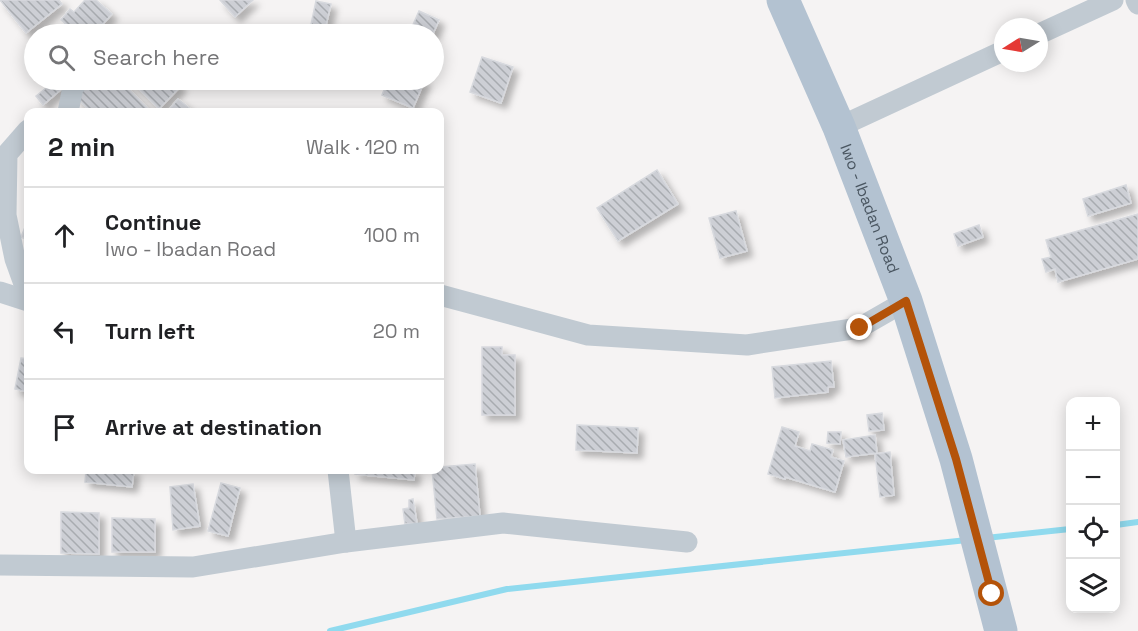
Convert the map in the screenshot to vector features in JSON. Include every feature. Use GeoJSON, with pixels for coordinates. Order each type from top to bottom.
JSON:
{"type":"FeatureCollection","features":[{"type":"Feature","properties":{"kind":"main road","name":"Iwo - Ibadan Road"},"geometry":{"type":"LineString","coordinates":[[783,0],[839,127],[906,301],[956,459],[1001,631]]}},
{"type":"Feature","properties":{"kind":"street"},"geometry":{"type":"LineString","coordinates":[[1048,30],[1113,0]]}},
{"type":"Feature","properties":{"kind":"street"},"geometry":{"type":"LineString","coordinates":[[839,127],[994,55]]}},
{"type":"Feature","properties":{"kind":"street"},"geometry":{"type":"LineString","coordinates":[[69,108],[72,90]]}},
{"type":"Feature","properties":{"kind":"street"},"geometry":{"type":"LineString","coordinates":[[24,135],[7,154],[6,215],[15,259],[24,284]]}},
{"type":"Feature","properties":{"kind":"street"},"geometry":{"type":"LineString","coordinates":[[0,292],[24,300]]}},
{"type":"Feature","properties":{"kind":"street"},"geometry":{"type":"LineString","coordinates":[[444,297],[588,334],[747,345],[860,328],[906,301]]}},
{"type":"Feature","properties":{"kind":"street"},"geometry":{"type":"LineString","coordinates":[[338,474],[346,542]]}},
{"type":"Feature","properties":{"kind":"street"},"geometry":{"type":"LineString","coordinates":[[0,565],[193,567],[346,542],[503,523],[687,542]]}},
{"type":"Feature","properties":{"kind":"building"},"geometry":{"type":"Polygon","coordinates":[[[0,0],[59,0],[62,4],[37,24],[24,24],[24,30],[0,0]]]}},
{"type":"Feature","properties":{"kind":"building"},"geometry":{"type":"Polygon","coordinates":[[[85,0],[96,0],[112,14],[103,24],[66,24],[61,20],[70,9],[74,12],[85,0]]]}},
{"type":"Feature","properties":{"kind":"building"},"geometry":{"type":"Polygon","coordinates":[[[220,0],[253,0],[235,17],[220,0]]]}},
{"type":"Feature","properties":{"kind":"building"},"geometry":{"type":"Polygon","coordinates":[[[316,1],[331,4],[326,24],[311,24],[316,1]]]}},
{"type":"Feature","properties":{"kind":"building"},"geometry":{"type":"Polygon","coordinates":[[[419,11],[439,20],[437,24],[413,24],[419,11]]]}},
{"type":"Feature","properties":{"kind":"building"},"geometry":{"type":"Polygon","coordinates":[[[482,57],[513,67],[501,103],[470,92],[482,57]]]}},
{"type":"Feature","properties":{"kind":"building"},"geometry":{"type":"Polygon","coordinates":[[[44,90],[60,90],[43,105],[36,96],[44,90]]]}},
{"type":"Feature","properties":{"kind":"building"},"geometry":{"type":"Polygon","coordinates":[[[81,90],[130,90],[147,108],[87,108],[75,96],[81,90]]]}},
{"type":"Feature","properties":{"kind":"building"},"geometry":{"type":"Polygon","coordinates":[[[140,90],[177,90],[160,108],[140,90]]]}},
{"type":"Feature","properties":{"kind":"building"},"geometry":{"type":"Polygon","coordinates":[[[384,90],[421,90],[413,108],[382,95],[384,90]]]}},
{"type":"Feature","properties":{"kind":"building"},"geometry":{"type":"Polygon","coordinates":[[[178,99],[189,108],[170,108],[178,99]]]}},
{"type":"Feature","properties":{"kind":"building"},"geometry":{"type":"Polygon","coordinates":[[[657,170],[678,204],[618,241],[597,208],[657,170]]]}},
{"type":"Feature","properties":{"kind":"building"},"geometry":{"type":"Polygon","coordinates":[[[1126,185],[1131,203],[1088,216],[1083,199],[1126,185]]]}},
{"type":"Feature","properties":{"kind":"building"},"geometry":{"type":"Polygon","coordinates":[[[736,211],[747,251],[720,258],[709,218],[736,211]]]}},
{"type":"Feature","properties":{"kind":"building"},"geometry":{"type":"Polygon","coordinates":[[[1138,214],[1138,259],[1058,282],[1055,269],[1046,272],[1042,259],[1051,257],[1046,240],[1138,214]]]}},
{"type":"Feature","properties":{"kind":"building"},"geometry":{"type":"Polygon","coordinates":[[[979,225],[983,237],[958,246],[954,234],[979,225]]]}},
{"type":"Feature","properties":{"kind":"building"},"geometry":{"type":"Polygon","coordinates":[[[482,347],[502,347],[502,355],[515,355],[515,415],[482,415],[482,347]]]}},
{"type":"Feature","properties":{"kind":"building"},"geometry":{"type":"Polygon","coordinates":[[[21,358],[24,358],[24,391],[15,389],[21,358]]]}},
{"type":"Feature","properties":{"kind":"building"},"geometry":{"type":"Polygon","coordinates":[[[831,361],[834,387],[828,387],[828,392],[775,398],[772,367],[831,361]]]}},
{"type":"Feature","properties":{"kind":"building"},"geometry":{"type":"Polygon","coordinates":[[[882,413],[884,430],[869,431],[867,415],[882,413]]]}},
{"type":"Feature","properties":{"kind":"building"},"geometry":{"type":"Polygon","coordinates":[[[577,425],[638,428],[637,453],[576,450],[577,425]]]}},
{"type":"Feature","properties":{"kind":"building"},"geometry":{"type":"Polygon","coordinates":[[[782,427],[799,432],[795,446],[810,451],[812,444],[833,450],[831,457],[844,461],[835,492],[768,474],[782,427]]]}},
{"type":"Feature","properties":{"kind":"building"},"geometry":{"type":"Polygon","coordinates":[[[828,432],[841,432],[840,444],[827,443],[828,432]]]}},
{"type":"Feature","properties":{"kind":"building"},"geometry":{"type":"Polygon","coordinates":[[[875,435],[877,453],[846,457],[843,440],[875,435]]]}},
{"type":"Feature","properties":{"kind":"building"},"geometry":{"type":"Polygon","coordinates":[[[890,452],[894,495],[880,497],[875,454],[890,452]]]}},
{"type":"Feature","properties":{"kind":"building"},"geometry":{"type":"Polygon","coordinates":[[[475,464],[480,516],[437,519],[432,474],[444,474],[444,467],[475,464]]]}},
{"type":"Feature","properties":{"kind":"building"},"geometry":{"type":"Polygon","coordinates":[[[86,474],[134,474],[132,487],[85,482],[86,474]]]}},
{"type":"Feature","properties":{"kind":"building"},"geometry":{"type":"Polygon","coordinates":[[[355,474],[415,474],[414,480],[355,474]]]}},
{"type":"Feature","properties":{"kind":"building"},"geometry":{"type":"Polygon","coordinates":[[[221,483],[240,488],[228,536],[208,531],[221,483]]]}},
{"type":"Feature","properties":{"kind":"building"},"geometry":{"type":"Polygon","coordinates":[[[193,484],[200,526],[173,530],[170,487],[193,484]]]}},
{"type":"Feature","properties":{"kind":"building"},"geometry":{"type":"Polygon","coordinates":[[[413,499],[417,523],[405,524],[403,509],[409,508],[409,500],[413,499]]]}},
{"type":"Feature","properties":{"kind":"building"},"geometry":{"type":"Polygon","coordinates":[[[61,512],[99,513],[99,554],[61,553],[61,512]]]}},
{"type":"Feature","properties":{"kind":"building"},"geometry":{"type":"Polygon","coordinates":[[[112,518],[155,519],[155,552],[112,552],[112,518]]]}},
{"type":"Feature","properties":{"kind":"waterway"},"geometry":{"type":"LineString","coordinates":[[1120,524],[1138,522]]}},
{"type":"Feature","properties":{"kind":"waterway"},"geometry":{"type":"LineString","coordinates":[[986,538],[1066,529]]}},
{"type":"Feature","properties":{"kind":"waterway"},"geometry":{"type":"LineString","coordinates":[[330,631],[507,589],[967,540]]}},
{"type":"Feature","properties":{"kind":"route"},"geometry":{"type":"LineString","coordinates":[[860,328],[906,301],[956,459],[992,594]]}}]}
